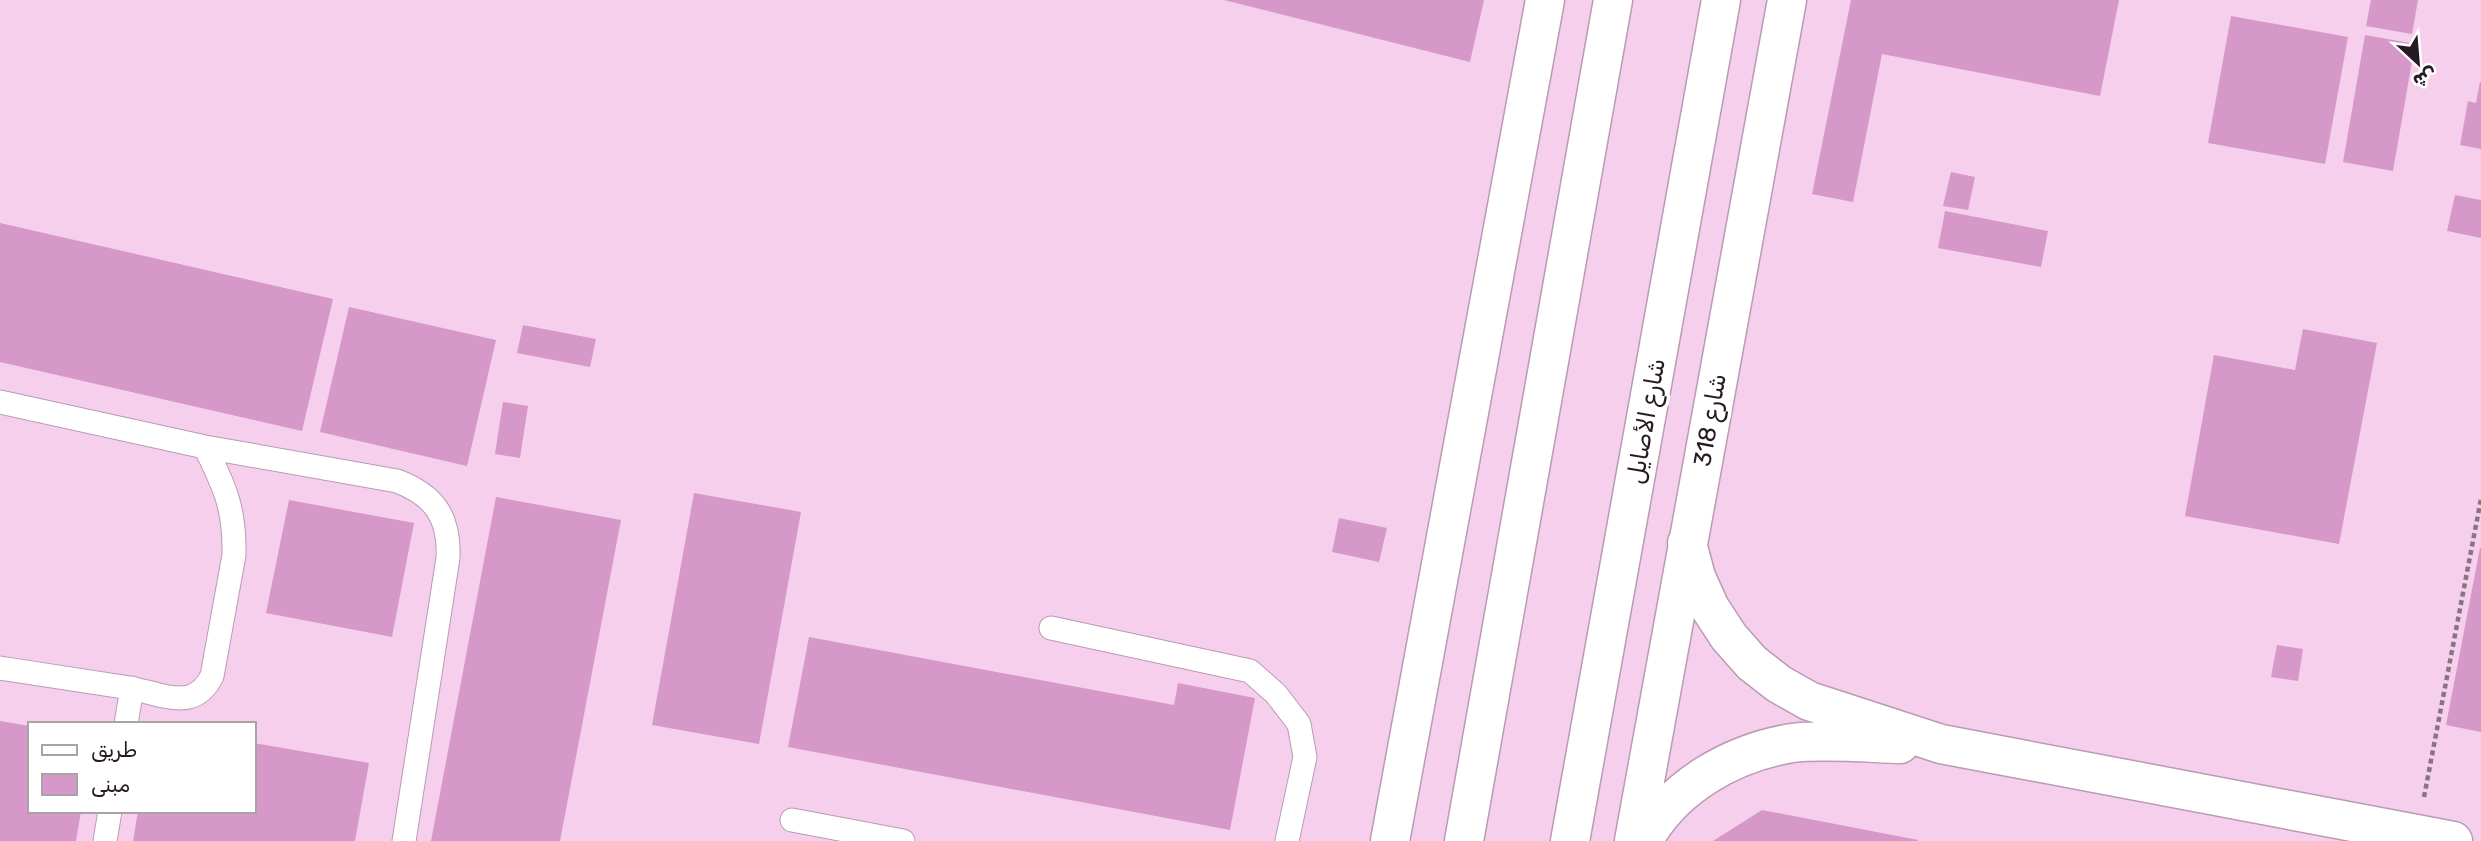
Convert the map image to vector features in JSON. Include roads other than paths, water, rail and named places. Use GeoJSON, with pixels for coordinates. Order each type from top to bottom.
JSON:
{"type":"FeatureCollection","features":[{"type":"Feature","properties":{"kind":"street"},"geometry":{"type":"LineString","coordinates":[[1390,841],[1545,0]]}},
{"type":"Feature","properties":{"kind":"street"},"geometry":{"type":"LineString","coordinates":[[1464,841],[1613,0]]}},
{"type":"Feature","properties":{"kind":"street","name":"شارع الأصايل"},"geometry":{"type":"LineString","coordinates":[[1570,841],[1721,0]]}},
{"type":"Feature","properties":{"kind":"street","name":"شارع 318"},"geometry":{"type":"LineString","coordinates":[[1634,841],[1787,0]]}},
{"type":"Feature","properties":{"kind":"street"},"geometry":{"type":"LineString","coordinates":[[1687,543],[1696,577],[1710,608],[1729,637],[1752,663],[1779,684],[1810,701],[1941,744],[2320,829],[2435,838]]}},
{"type":"Feature","properties":{"kind":"street"},"geometry":{"type":"LineString","coordinates":[[1643,841],[1650,828],[1679,796],[1713,770],[1752,752],[1794,743],[1941,744]]}},
{"type":"Feature","properties":{"kind":"lane"},"geometry":{"type":"LineString","coordinates":[[0,402],[205,447],[397,481],[413,487],[438,509],[449,541],[448,558],[404,841]]}},
{"type":"Feature","properties":{"kind":"lane"},"geometry":{"type":"LineString","coordinates":[[0,668],[175,697],[198,694],[207,686],[212,676],[234,555],[234,538],[226,489],[205,447]]}},
{"type":"Feature","properties":{"kind":"lane"},"geometry":{"type":"LineString","coordinates":[[1051,628],[1250,671],[1276,694],[1299,724],[1305,757],[1287,841]]}},
{"type":"Feature","properties":{"kind":"lane"},"geometry":{"type":"LineString","coordinates":[[126,722],[132,688]]}},
{"type":"Feature","properties":{"kind":"lane"},"geometry":{"type":"LineString","coordinates":[[104,841],[110,813]]}},
{"type":"Feature","properties":{"kind":"lane"},"geometry":{"type":"LineString","coordinates":[[792,820],[903,841]]}}]}
